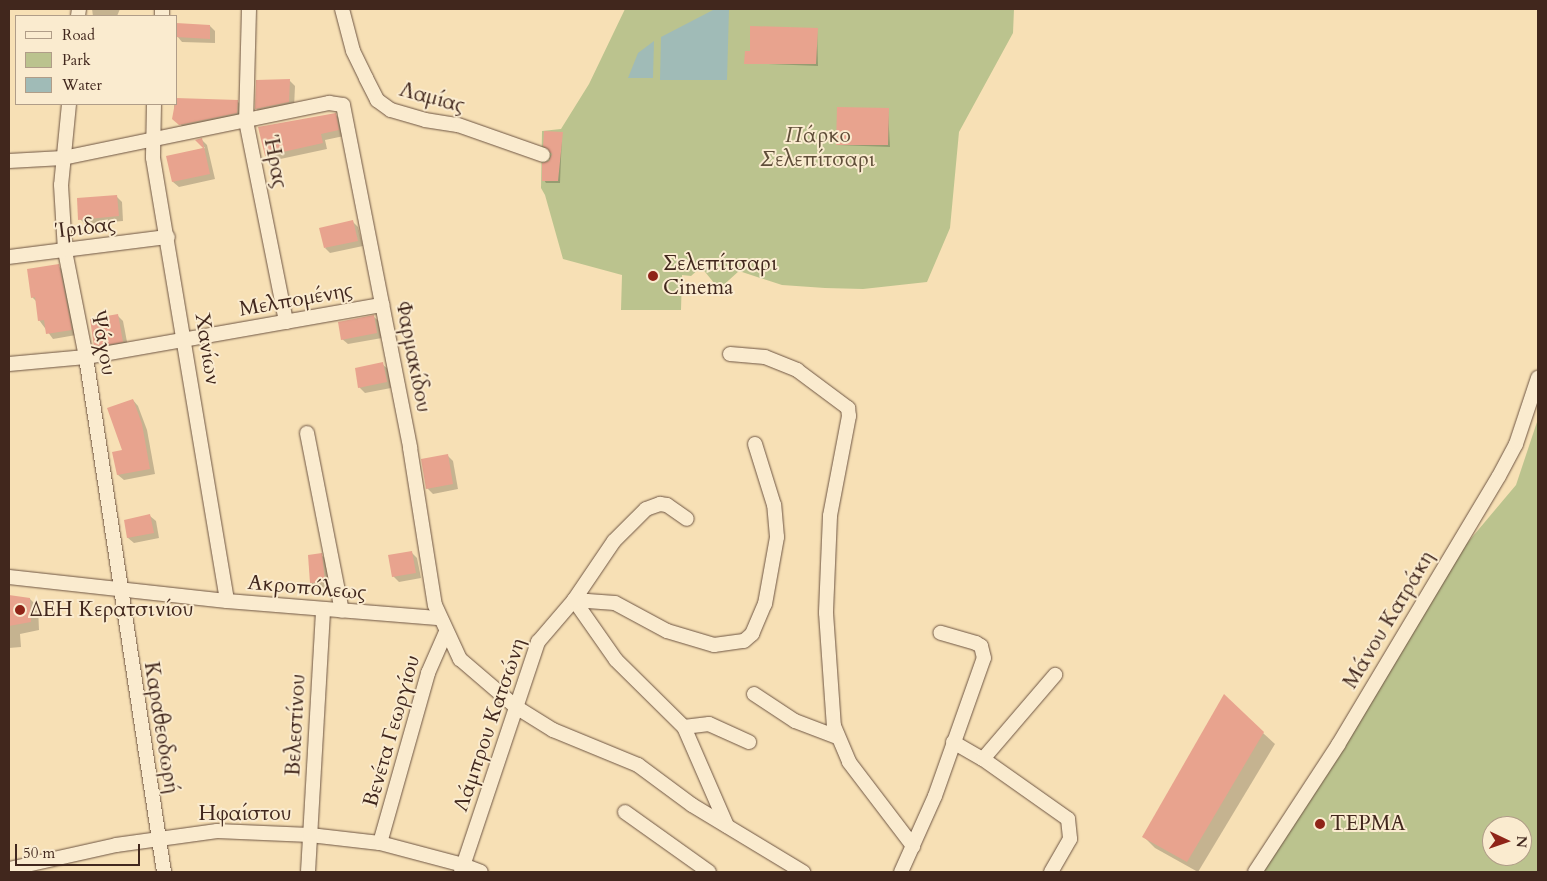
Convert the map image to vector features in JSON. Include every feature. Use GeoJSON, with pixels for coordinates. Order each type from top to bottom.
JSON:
{"type":"FeatureCollection","features":[{"type":"Feature","properties":{"kind":"street","name":"Ήρας"},"geometry":{"type":"LineString","coordinates":[[249,9],[246,121],[286,322]]}},
{"type":"Feature","properties":{"kind":"street","name":"Λαμίας"},"geometry":{"type":"LineString","coordinates":[[342,9],[353,51],[377,100],[390,110],[425,120],[458,125],[543,155]]}},
{"type":"Feature","properties":{"kind":"street","name":"Φαρμακίδου"},"geometry":{"type":"LineString","coordinates":[[246,121],[329,102],[343,105],[440,618]]}},
{"type":"Feature","properties":{"kind":"street","name":"Ψάχου"},"geometry":{"type":"LineString","coordinates":[[69,105],[63,158],[65,251],[86,357],[119,589]]}},
{"type":"Feature","properties":{"kind":"street","name":"Χανίων"},"geometry":{"type":"LineString","coordinates":[[154,105],[151,142],[227,601]]}},
{"type":"Feature","properties":{"kind":"street"},"geometry":{"type":"LineString","coordinates":[[9,161],[63,158],[151,142],[246,121]]}},
{"type":"Feature","properties":{"kind":"street","name":"Ίριδας"},"geometry":{"type":"LineString","coordinates":[[9,257],[168,237]]}},
{"type":"Feature","properties":{"kind":"street","name":"Μελπομένης"},"geometry":{"type":"LineString","coordinates":[[9,364],[86,357],[382,305]]}},
{"type":"Feature","properties":{"kind":"street"},"geometry":{"type":"LineString","coordinates":[[730,354],[765,357],[797,370],[848,408],[849,416],[830,516],[826,613],[829,680],[837,737],[850,762],[913,846]]}},
{"type":"Feature","properties":{"kind":"street","name":"Μάνου Κατράκη"},"geometry":{"type":"LineString","coordinates":[[1255,872],[1338,745],[1499,476],[1516,444],[1538,378]]}},
{"type":"Feature","properties":{"kind":"street"},"geometry":{"type":"LineString","coordinates":[[308,433],[342,611]]}},
{"type":"Feature","properties":{"kind":"street"},"geometry":{"type":"LineString","coordinates":[[574,600],[615,603],[668,631],[714,645],[744,642],[752,634],[765,604],[777,537],[774,505],[755,444]]}},
{"type":"Feature","properties":{"kind":"street","name":"Λάμπρου Κατσώνη"},"geometry":{"type":"LineString","coordinates":[[462,868],[538,642],[574,600],[614,542],[646,509],[660,504],[667,505],[687,519]]}},
{"type":"Feature","properties":{"kind":"street","name":"Ακροπόλεως"},"geometry":{"type":"LineString","coordinates":[[9,576],[227,601],[440,618]]}},
{"type":"Feature","properties":{"kind":"street","name":"Καραθεοδωρή"},"geometry":{"type":"LineString","coordinates":[[119,589],[164,872]]}},
{"type":"Feature","properties":{"kind":"street"},"geometry":{"type":"LineString","coordinates":[[574,600],[616,660],[684,727],[726,826]]}},
{"type":"Feature","properties":{"kind":"street","name":"Βελεστίνου"},"geometry":{"type":"LineString","coordinates":[[308,872],[323,610]]}},
{"type":"Feature","properties":{"kind":"street"},"geometry":{"type":"LineString","coordinates":[[440,618],[460,659],[516,707],[553,730],[638,765],[726,826],[803,872]]}},
{"type":"Feature","properties":{"kind":"street","name":"Βενέτα Γεωργίου"},"geometry":{"type":"LineString","coordinates":[[380,843],[428,673],[446,632]]}},
{"type":"Feature","properties":{"kind":"street"},"geometry":{"type":"LineString","coordinates":[[901,872],[913,846],[983,664],[984,651],[976,643],[940,633]]}},
{"type":"Feature","properties":{"kind":"street"},"geometry":{"type":"LineString","coordinates":[[983,759],[1055,675]]}},
{"type":"Feature","properties":{"kind":"street"},"geometry":{"type":"LineString","coordinates":[[754,694],[795,721],[837,737]]}},
{"type":"Feature","properties":{"kind":"street"},"geometry":{"type":"LineString","coordinates":[[684,727],[709,724],[749,742]]}},
{"type":"Feature","properties":{"kind":"street"},"geometry":{"type":"LineString","coordinates":[[953,742],[983,759],[1068,819],[1070,839],[1051,872]]}},
{"type":"Feature","properties":{"kind":"street"},"geometry":{"type":"LineString","coordinates":[[626,812],[709,872]]}},
{"type":"Feature","properties":{"kind":"street","name":"Ηφαίστου"},"geometry":{"type":"LineString","coordinates":[[9,869],[158,838],[217,831],[310,835],[380,843],[481,872]]}},
{"type":"Feature","properties":{"kind":"green space","name":"Πάρκο Σελεπίτσαρι"},"geometry":{"type":"Polygon","coordinates":[[[625,9],[1014,9],[1013,33],[959,132],[950,228],[927,282],[863,289],[825,288],[782,285],[739,271],[719,289],[701,267],[691,276],[682,275],[681,310],[621,310],[622,275],[563,259],[545,195],[541,188],[542,131],[561,129],[589,84],[625,9]]]}},
{"type":"Feature","properties":{"kind":"green space"},"geometry":{"type":"Polygon","coordinates":[[[1538,419],[1538,872],[1258,872],[1431,586],[1516,485],[1538,419]]]}},
{"type":"Feature","properties":{"kind":"water"},"geometry":{"type":"Polygon","coordinates":[[[715,9],[729,9],[727,80],[660,80],[661,37],[715,9]]]}},
{"type":"Feature","properties":{"kind":"water"},"geometry":{"type":"Polygon","coordinates":[[[654,41],[653,78],[628,78],[638,53],[654,41]]]}},
{"type":"Feature","properties":{"kind":"building"},"geometry":{"type":"Polygon","coordinates":[[[178,23],[210,25],[210,39],[178,37],[178,23]]]}},
{"type":"Feature","properties":{"kind":"building"},"geometry":{"type":"Polygon","coordinates":[[[750,26],[818,28],[816,64],[744,64],[745,51],[750,51],[750,26]]]}},
{"type":"Feature","properties":{"kind":"building"},"geometry":{"type":"Polygon","coordinates":[[[290,79],[289,102],[255,109],[256,80],[290,79]]]}},
{"type":"Feature","properties":{"kind":"building"},"geometry":{"type":"Polygon","coordinates":[[[178,98],[238,100],[237,113],[179,125],[172,119],[175,105],[178,105],[178,98]]]}},
{"type":"Feature","properties":{"kind":"building"},"geometry":{"type":"Polygon","coordinates":[[[837,107],[889,108],[888,145],[836,145],[837,107]]]}},
{"type":"Feature","properties":{"kind":"building"},"geometry":{"type":"Polygon","coordinates":[[[336,113],[339,130],[321,134],[323,143],[265,156],[258,127],[336,113]]]}},
{"type":"Feature","properties":{"kind":"building"},"geometry":{"type":"Polygon","coordinates":[[[544,131],[563,132],[558,181],[542,181],[542,163],[549,161],[552,154],[543,146],[544,131]]]}},
{"type":"Feature","properties":{"kind":"building"},"geometry":{"type":"Polygon","coordinates":[[[202,138],[210,174],[172,182],[166,156],[203,148],[195,140],[202,138]]]}},
{"type":"Feature","properties":{"kind":"building"},"geometry":{"type":"Polygon","coordinates":[[[117,195],[119,216],[78,220],[77,198],[117,195]]]}},
{"type":"Feature","properties":{"kind":"building"},"geometry":{"type":"Polygon","coordinates":[[[353,220],[358,241],[324,248],[319,228],[353,220]]]}},
{"type":"Feature","properties":{"kind":"building"},"geometry":{"type":"Polygon","coordinates":[[[59,264],[72,330],[46,334],[44,320],[38,321],[35,297],[31,298],[27,269],[59,264]]]}},
{"type":"Feature","properties":{"kind":"building"},"geometry":{"type":"Polygon","coordinates":[[[118,314],[123,342],[94,347],[90,319],[118,314]]]}},
{"type":"Feature","properties":{"kind":"building"},"geometry":{"type":"Polygon","coordinates":[[[374,315],[377,333],[341,340],[338,322],[374,315]]]}},
{"type":"Feature","properties":{"kind":"building"},"geometry":{"type":"Polygon","coordinates":[[[383,362],[387,382],[358,388],[355,368],[383,362]]]}},
{"type":"Feature","properties":{"kind":"building"},"geometry":{"type":"Polygon","coordinates":[[[133,399],[142,424],[150,469],[117,475],[112,452],[122,450],[107,408],[133,399]]]}},
{"type":"Feature","properties":{"kind":"building"},"geometry":{"type":"Polygon","coordinates":[[[448,454],[453,484],[426,489],[421,459],[448,454]]]}},
{"type":"Feature","properties":{"kind":"building"},"geometry":{"type":"Polygon","coordinates":[[[150,514],[154,533],[127,538],[124,520],[150,514]]]}},
{"type":"Feature","properties":{"kind":"building"},"geometry":{"type":"Polygon","coordinates":[[[412,551],[416,573],[392,577],[388,555],[412,551]]]}},
{"type":"Feature","properties":{"kind":"building"},"geometry":{"type":"Polygon","coordinates":[[[322,553],[325,582],[310,583],[308,555],[322,553]]]}},
{"type":"Feature","properties":{"kind":"building","name":"ΔΕΗ Κερατσινίου"},"geometry":{"type":"Polygon","coordinates":[[[9,595],[30,598],[31,622],[9,626],[9,595]]]}},
{"type":"Feature","properties":{"kind":"building"},"geometry":{"type":"Polygon","coordinates":[[[1224,694],[1264,732],[1187,862],[1142,837],[1224,694]]]}},
{"type":"Feature","properties":{"kind":"place","name":"Σελεπίτσαρι Cinema"},"geometry":{"type":"Point","coordinates":[653,276]}},
{"type":"Feature","properties":{"kind":"place","name":"ΔΕΗ Κερατσινίου"},"geometry":{"type":"Point","coordinates":[20,610]}},
{"type":"Feature","properties":{"kind":"place","name":"ΤΕΡΜΑ"},"geometry":{"type":"Point","coordinates":[1320,824]}}]}
